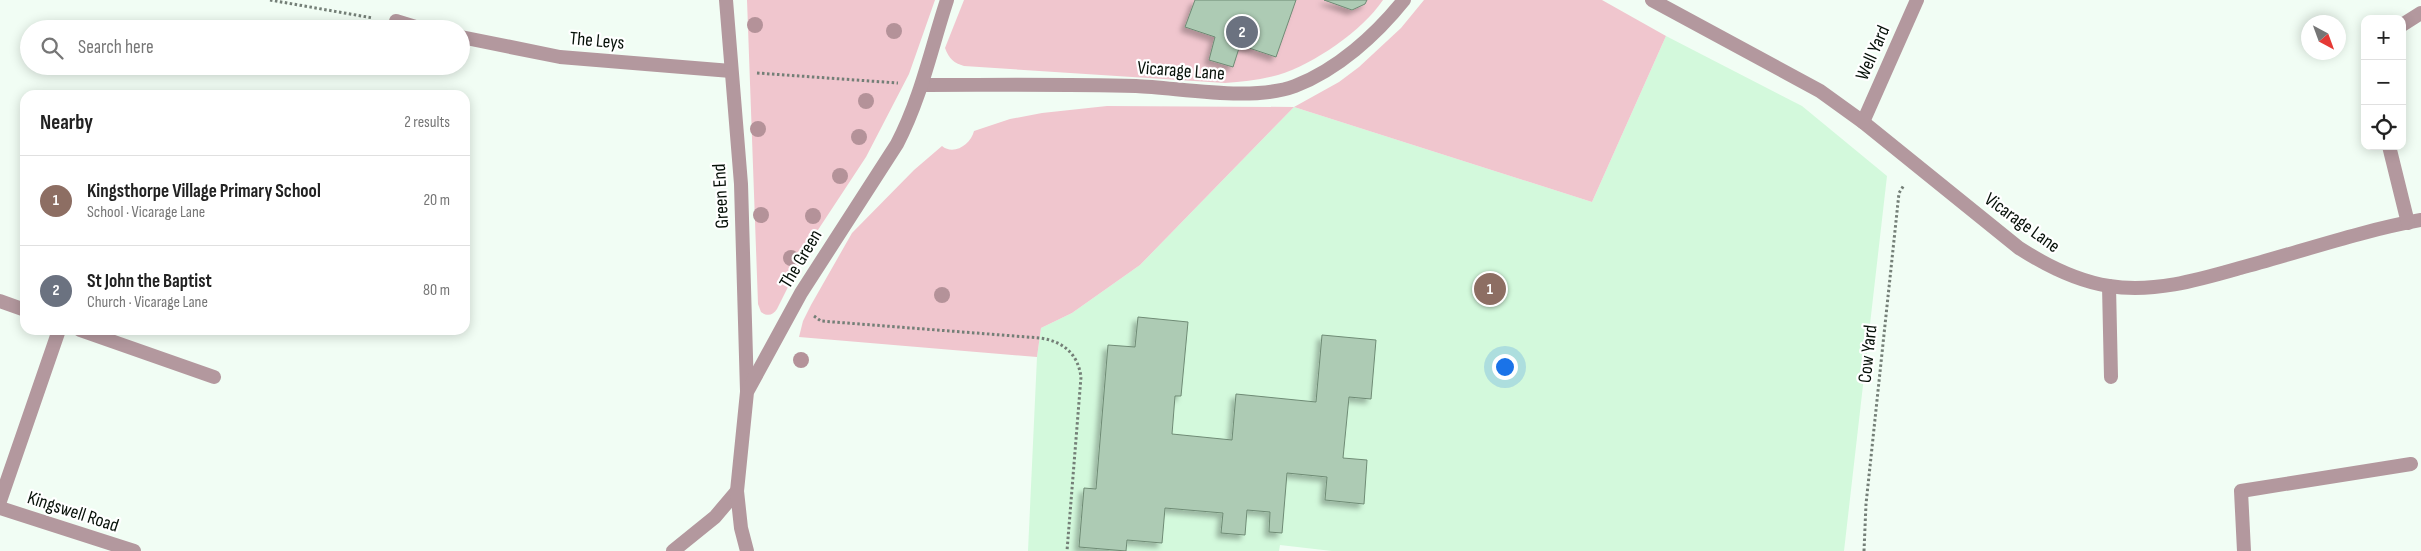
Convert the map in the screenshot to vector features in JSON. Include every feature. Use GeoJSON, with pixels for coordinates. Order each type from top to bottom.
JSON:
{"type":"FeatureCollection","features":[{"type":"Feature","properties":{"kind":"street","name":"Green End"},"geometry":{"type":"LineString","coordinates":[[726,0],[741,184],[747,392]]}},
{"type":"Feature","properties":{"kind":"street","name":"The Green"},"geometry":{"type":"LineString","coordinates":[[746,551],[741,528],[738,491],[747,392],[834,239],[897,144],[911,118],[923,85],[934,39],[948,0]]}},
{"type":"Feature","properties":{"kind":"street","name":"Vicarage Lane"},"geometry":{"type":"LineString","coordinates":[[923,85],[1105,85],[1236,93],[1265,92],[1294,86],[1322,72],[1356,49],[1389,19],[1404,0]]}},
{"type":"Feature","properties":{"kind":"street","name":"Vicarage Lane"},"geometry":{"type":"LineString","coordinates":[[1652,0],[1790,73],[1820,91],[1863,122],[2019,248],[2045,265],[2074,277],[2109,286],[2140,288],[2189,282],[2414,222]]}},
{"type":"Feature","properties":{"kind":"street","name":"Well Yard"},"geometry":{"type":"LineString","coordinates":[[1863,122],[1917,0]]}},
{"type":"Feature","properties":{"kind":"street"},"geometry":{"type":"LineString","coordinates":[[2406,22],[2421,13]]}},
{"type":"Feature","properties":{"kind":"street","name":"The Leys"},"geometry":{"type":"LineString","coordinates":[[470,39],[560,57],[731,72]]}},
{"type":"Feature","properties":{"kind":"street"},"geometry":{"type":"LineString","coordinates":[[2390,150],[2414,222]]}},
{"type":"Feature","properties":{"kind":"street"},"geometry":{"type":"LineString","coordinates":[[2109,286],[2110,377]]}},
{"type":"Feature","properties":{"kind":"street"},"geometry":{"type":"LineString","coordinates":[[0,301],[20,308]]}},
{"type":"Feature","properties":{"kind":"street"},"geometry":{"type":"LineString","coordinates":[[0,501],[57,335]]}},
{"type":"Feature","properties":{"kind":"street"},"geometry":{"type":"LineString","coordinates":[[94,335],[214,377]]}},
{"type":"Feature","properties":{"kind":"street"},"geometry":{"type":"LineString","coordinates":[[2244,551],[2241,491],[2411,464]]}},
{"type":"Feature","properties":{"kind":"street"},"geometry":{"type":"LineString","coordinates":[[673,551],[715,517],[738,491]]}},
{"type":"Feature","properties":{"kind":"street","name":"Kingswell Road"},"geometry":{"type":"LineString","coordinates":[[0,508],[134,551]]}},
{"type":"Feature","properties":{"kind":"path"},"geometry":{"type":"LineString","coordinates":[[270,0],[390,20]]}},
{"type":"Feature","properties":{"kind":"path"},"geometry":{"type":"LineString","coordinates":[[731,72],[923,85]]}},
{"type":"Feature","properties":{"kind":"path","name":"Cow Yard"},"geometry":{"type":"LineString","coordinates":[[1864,551],[1866,504],[1899,193],[1915,165]]}},
{"type":"Feature","properties":{"kind":"path"},"geometry":{"type":"LineString","coordinates":[[796,304],[821,321],[1040,338],[1050,340],[1066,348],[1077,361],[1081,377],[1066,551]]}},
{"type":"Feature","properties":{"kind":"shaded area"},"geometry":{"type":"Polygon","coordinates":[[[747,0],[935,0],[909,74],[866,157],[812,239],[777,309],[774,313],[768,315],[761,312],[758,304],[747,0]]]}},
{"type":"Feature","properties":{"kind":"shaded area"},"geometry":{"type":"Polygon","coordinates":[[[964,0],[1383,0],[1374,12],[1350,34],[1322,55],[1307,63],[1271,77],[1225,83],[964,66],[952,60],[945,48],[964,0]]]}},
{"type":"Feature","properties":{"kind":"shaded area"},"geometry":{"type":"Polygon","coordinates":[[[1424,0],[1602,0],[1666,36],[1592,202],[1294,107],[1339,82],[1359,67],[1401,28],[1424,0]]]}},
{"type":"Feature","properties":{"kind":"shaded area"},"geometry":{"type":"Polygon","coordinates":[[[1666,36],[1802,106],[1887,176],[1844,551],[1332,551],[1280,545],[1279,551],[1028,551],[1037,357],[1041,328],[1072,313],[1140,265],[1294,107],[1592,202],[1666,36]]]}},
{"type":"Feature","properties":{"kind":"shaded area"},"geometry":{"type":"Polygon","coordinates":[[[1107,106],[1294,107],[1140,265],[1072,313],[1041,328],[1037,357],[799,337],[803,321],[811,305],[852,233],[914,170],[942,146],[952,150],[957,149],[966,144],[974,131],[1010,119],[1042,113],[1107,106]]]}},
{"type":"Feature","properties":{"kind":"building"},"geometry":{"type":"Polygon","coordinates":[[[1195,0],[1296,0],[1276,57],[1240,45],[1233,67],[1209,60],[1215,37],[1185,27],[1195,0]]]}},
{"type":"Feature","properties":{"kind":"building"},"geometry":{"type":"Polygon","coordinates":[[[1324,0],[1367,0],[1365,4],[1352,10],[1324,0]]]}},
{"type":"Feature","properties":{"kind":"building"},"geometry":{"type":"Polygon","coordinates":[[[1138,317],[1188,322],[1181,396],[1175,396],[1172,434],[1232,440],[1236,394],[1316,402],[1322,335],[1376,340],[1371,399],[1349,397],[1343,458],[1367,460],[1364,504],[1325,500],[1327,477],[1287,473],[1282,533],[1269,532],[1270,512],[1247,510],[1245,535],[1221,533],[1223,513],[1165,508],[1162,543],[1127,540],[1126,551],[1079,547],[1084,488],[1096,489],[1108,345],[1135,347],[1138,317]]]}},
{"type":"Feature","properties":{"kind":"place","name":"St John the Baptist"},"geometry":{"type":"Point","coordinates":[1242,32]}},
{"type":"Feature","properties":{"kind":"place","name":"Kingsthorpe Village Primary School"},"geometry":{"type":"Point","coordinates":[1490,289]}}]}
